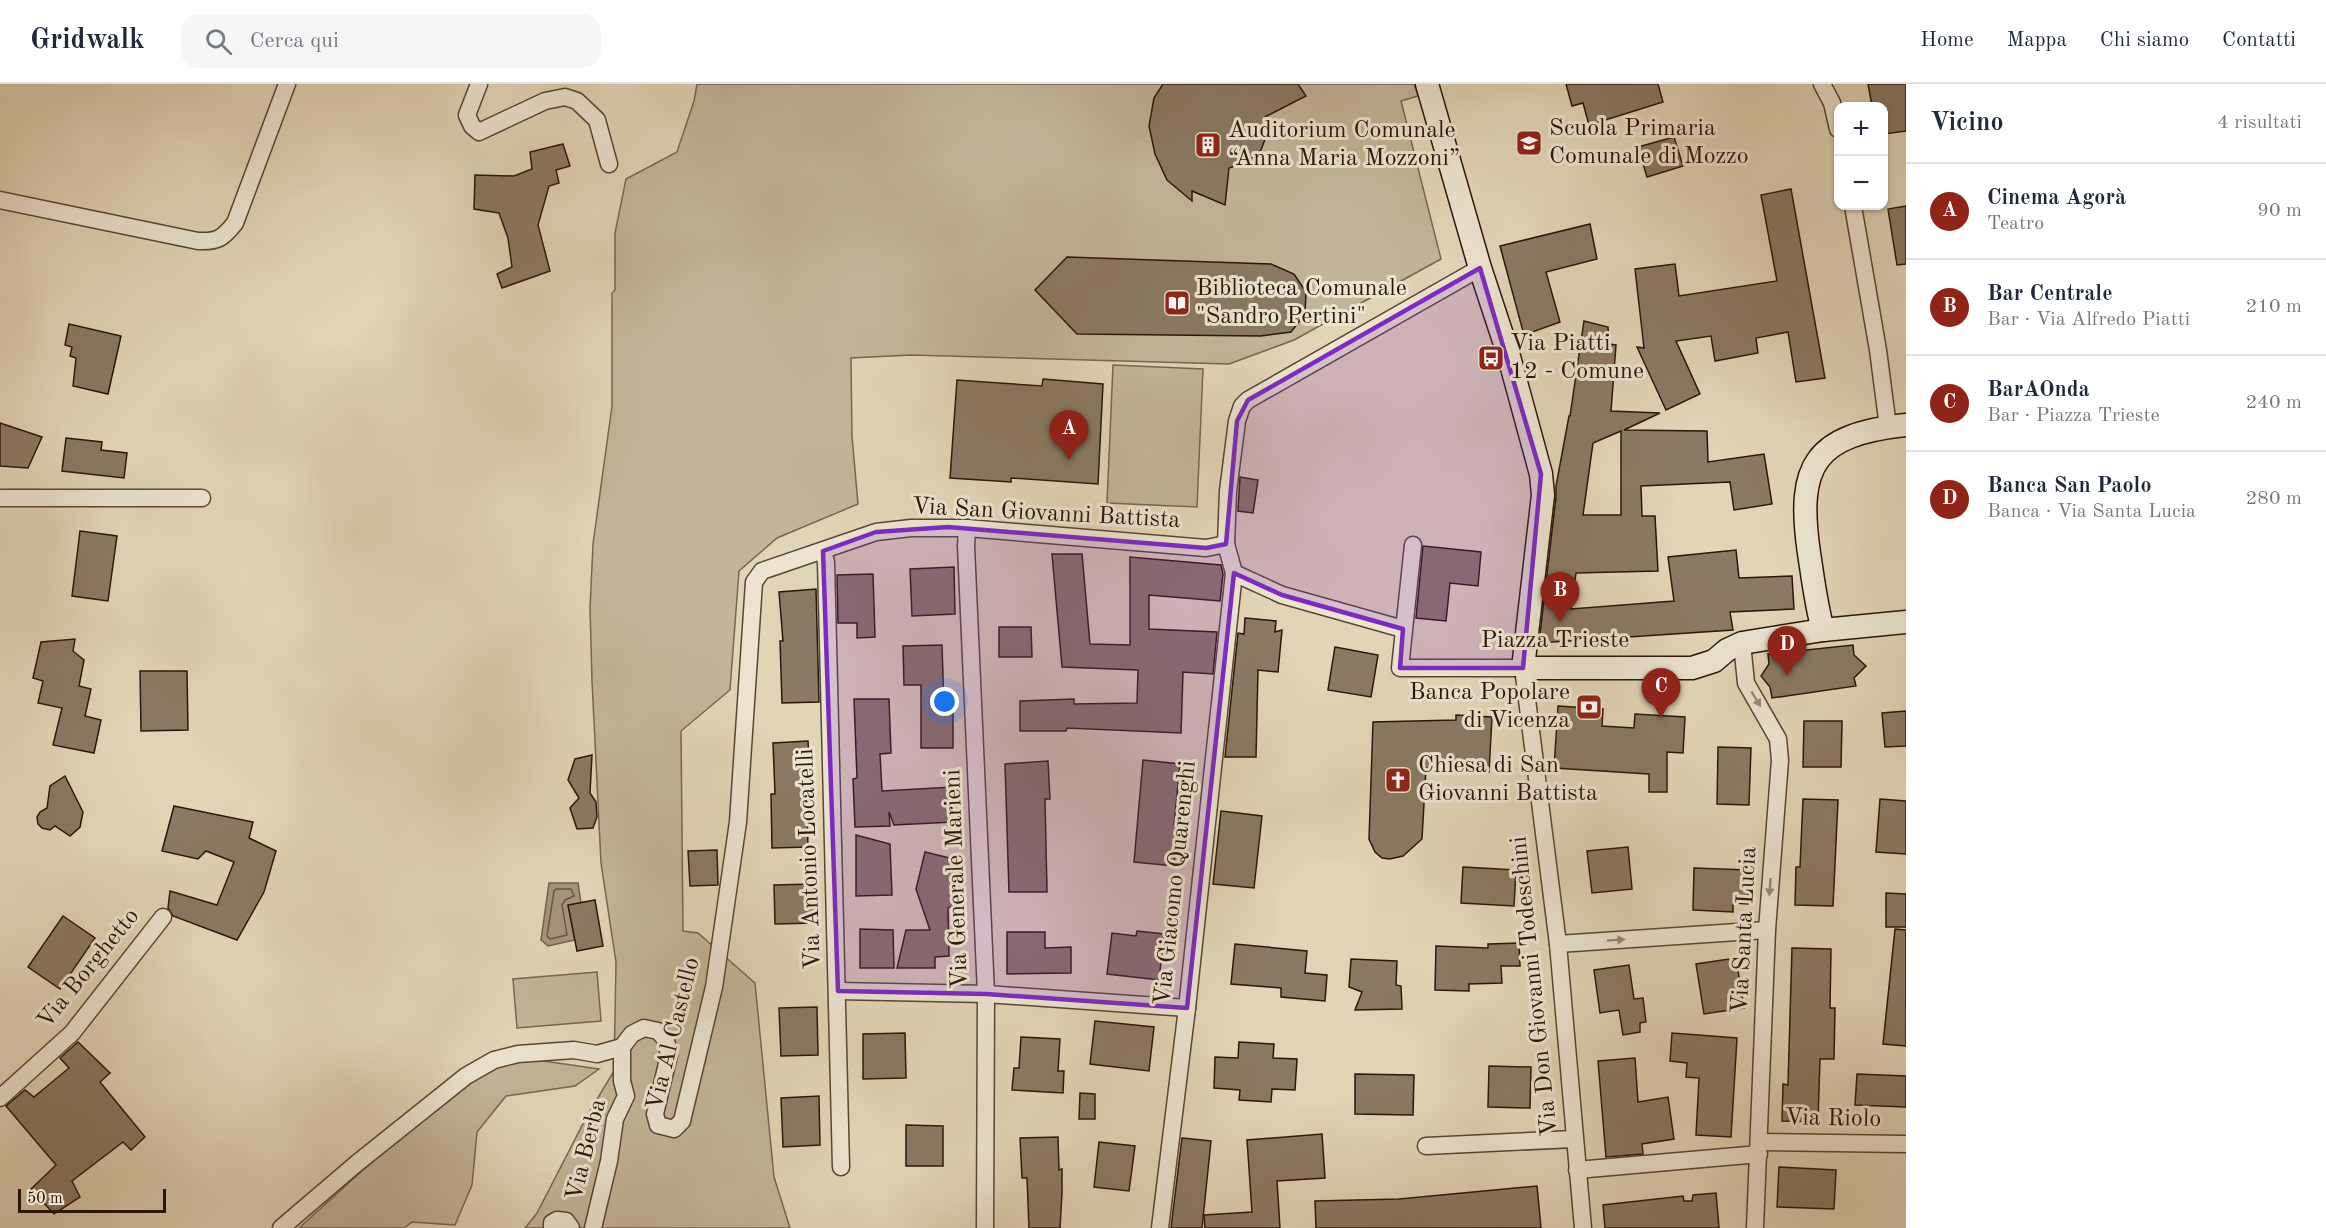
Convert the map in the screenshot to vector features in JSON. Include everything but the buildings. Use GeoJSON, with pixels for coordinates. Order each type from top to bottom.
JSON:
{"type":"FeatureCollection","features":[{"type":"Feature","properties":{"kind":"street"},"geometry":{"type":"LineString","coordinates":[[0,200],[211,242],[225,236],[235,223],[287,84]]}},
{"type":"Feature","properties":{"kind":"street"},"geometry":{"type":"LineString","coordinates":[[479,84],[467,115],[472,126],[479,132],[545,101],[565,97],[577,101],[597,120],[609,164]]}},
{"type":"Feature","properties":{"kind":"street"},"geometry":{"type":"LineString","coordinates":[[1428,84],[1480,268],[1508,353],[1541,474],[1543,495],[1523,668]]}},
{"type":"Feature","properties":{"kind":"street"},"geometry":{"type":"LineString","coordinates":[[1822,84],[1834,110]]}},
{"type":"Feature","properties":{"kind":"street"},"geometry":{"type":"LineString","coordinates":[[1822,630],[1805,525],[1807,482],[1811,471],[1828,450],[1856,434],[1897,426],[1878,350],[1854,210]]}},
{"type":"Feature","properties":{"kind":"street","name":"Via Giacomo Quarenghi"},"geometry":{"type":"LineString","coordinates":[[1160,1228],[1187,1008],[1234,573],[1226,544],[1228,491],[1236,421],[1242,406],[1248,399],[1480,268]]}},
{"type":"Feature","properties":{"kind":"street"},"geometry":{"type":"LineString","coordinates":[[0,498],[202,498]]}},
{"type":"Feature","properties":{"kind":"street","name":"Via San Giovanni Battista"},"geometry":{"type":"LineString","coordinates":[[762,571],[876,532],[911,528],[967,528],[1206,548],[1226,544]]}},
{"type":"Feature","properties":{"kind":"street","name":"Via Generale Marieni"},"geometry":{"type":"LineString","coordinates":[[967,528],[986,994],[985,1228]]}},
{"type":"Feature","properties":{"kind":"street","name":"Piazza Trieste"},"geometry":{"type":"LineString","coordinates":[[1413,545],[1400,668],[1692,668],[1714,661],[1727,650],[1742,643]]}},
{"type":"Feature","properties":{"kind":"street","name":"Via Antonio Locatelli"},"geometry":{"type":"LineString","coordinates":[[823,551],[826,562],[841,1167]]}},
{"type":"Feature","properties":{"kind":"street","name":"Via Al Castello"},"geometry":{"type":"LineString","coordinates":[[281,1228],[356,1164],[466,1076],[494,1059],[518,1054],[574,1050],[597,1054],[622,1047],[632,1034],[644,1028],[658,1031],[666,1040],[669,1055],[655,1114],[658,1125],[674,1129],[682,1121],[714,987],[738,822],[754,582],[762,571]]}},
{"type":"Feature","properties":{"kind":"street"},"geometry":{"type":"LineString","coordinates":[[1234,573],[1282,595],[1403,629]]}},
{"type":"Feature","properties":{"kind":"street"},"geometry":{"type":"LineString","coordinates":[[1742,643],[1822,630],[1906,622]]}},
{"type":"Feature","properties":{"kind":"street","name":"Via Santa Lucia"},"geometry":{"type":"LineString","coordinates":[[1742,643],[1746,683],[1778,739],[1780,760],[1767,930],[1755,1228]]}},
{"type":"Feature","properties":{"kind":"street","name":"Via Don Giovanni Todeschini"},"geometry":{"type":"LineString","coordinates":[[1523,668],[1558,944],[1574,1139],[1584,1228]]}},
{"type":"Feature","properties":{"kind":"street","name":"Via Borghetto"},"geometry":{"type":"LineString","coordinates":[[0,1098],[72,1033],[162,917]]}},
{"type":"Feature","properties":{"kind":"street"},"geometry":{"type":"LineString","coordinates":[[1558,944],[1767,930]]}},
{"type":"Feature","properties":{"kind":"street"},"geometry":{"type":"LineString","coordinates":[[838,991],[986,994],[1187,1008]]}},
{"type":"Feature","properties":{"kind":"street","name":"Via Berba"},"geometry":{"type":"LineString","coordinates":[[593,1228],[609,1161],[615,1119],[626,1096],[622,1081],[622,1047]]}},
{"type":"Feature","properties":{"kind":"street"},"geometry":{"type":"LineString","coordinates":[[1426,1146],[1574,1139]]}},
{"type":"Feature","properties":{"kind":"street","name":"Via Riolo"},"geometry":{"type":"LineString","coordinates":[[1577,1170],[1759,1148],[1906,1144]]}},
{"type":"Feature","properties":{"kind":"street","name":"Via Berba"},"geometry":{"type":"LineString","coordinates":[[552,1228],[552,1223],[557,1220],[566,1221],[571,1228]]}},
{"type":"Feature","properties":{"kind":"highlighted area"},"geometry":{"type":"Polygon","coordinates":[[[1480,268],[1541,474],[1523,668],[1400,668],[1403,629],[1282,595],[1234,573],[1187,1008],[986,994],[838,991],[823,551],[876,532],[948,527],[1206,548],[1226,544],[1237,421],[1248,400],[1480,268]]]}},
{"type":"Feature","properties":{"kind":"shaded area"},"geometry":{"type":"Polygon","coordinates":[[[697,84],[1414,84],[1418,96],[1401,101],[1441,259],[1294,340],[1229,364],[911,355],[851,358],[852,436],[858,504],[777,538],[739,571],[730,690],[681,731],[683,931],[698,933],[755,983],[774,1177],[790,1228],[525,1228],[537,1213],[588,1114],[614,1071],[616,962],[601,863],[590,609],[593,544],[612,406],[612,293],[615,290],[615,233],[626,179],[677,152],[694,101],[697,84]]]}},
{"type":"Feature","properties":{"kind":"shaded area"},"geometry":{"type":"Polygon","coordinates":[[[1113,365],[1203,369],[1197,507],[1107,503],[1113,365]]]}},
{"type":"Feature","properties":{"kind":"shaded area"},"geometry":{"type":"Polygon","coordinates":[[[597,972],[601,1021],[517,1028],[513,979],[597,972]]]}},
{"type":"Feature","properties":{"kind":"shaded area"},"geometry":{"type":"Polygon","coordinates":[[[537,1060],[599,1069],[575,1086],[506,1096],[477,1132],[472,1185],[455,1225],[412,1222],[404,1228],[299,1228],[477,1067],[537,1060]]]}},
{"type":"Feature","properties":{"kind":"water"},"geometry":{"type":"Polygon","coordinates":[[[549,883],[578,883],[581,903],[568,905],[575,940],[548,946],[541,940],[549,883]]]}},
{"type":"Feature","properties":{"kind":"place","name":"Scuola Primaria Comunale di Mozzo"},"geometry":{"type":"Point","coordinates":[1529,143]}},
{"type":"Feature","properties":{"kind":"place","name":"Auditorium Comunale “Anna Maria Mozzoni”"},"geometry":{"type":"Point","coordinates":[1208,145]}},
{"type":"Feature","properties":{"kind":"place","name":"Biblioteca Comunale \"Sandro Pertini\""},"geometry":{"type":"Point","coordinates":[1177,303]}},
{"type":"Feature","properties":{"kind":"place","name":"Via Piatti 12 - Comune"},"geometry":{"type":"Point","coordinates":[1491,358]}},
{"type":"Feature","properties":{"kind":"place","name":"Cinema Agorà"},"geometry":{"type":"Point","coordinates":[1069,460]}},
{"type":"Feature","properties":{"kind":"place","name":"Bar Centrale"},"geometry":{"type":"Point","coordinates":[1560,622]}},
{"type":"Feature","properties":{"kind":"place","name":"Banca San Paolo"},"geometry":{"type":"Point","coordinates":[1787,676]}},
{"type":"Feature","properties":{"kind":"place","name":"Banca Popolare di Vicenza"},"geometry":{"type":"Point","coordinates":[1589,707]}},
{"type":"Feature","properties":{"kind":"place","name":"BarAOnda"},"geometry":{"type":"Point","coordinates":[1661,718]}},
{"type":"Feature","properties":{"kind":"place","name":"Chiesa di San Giovanni Battista"},"geometry":{"type":"Point","coordinates":[1398,780]}}]}
